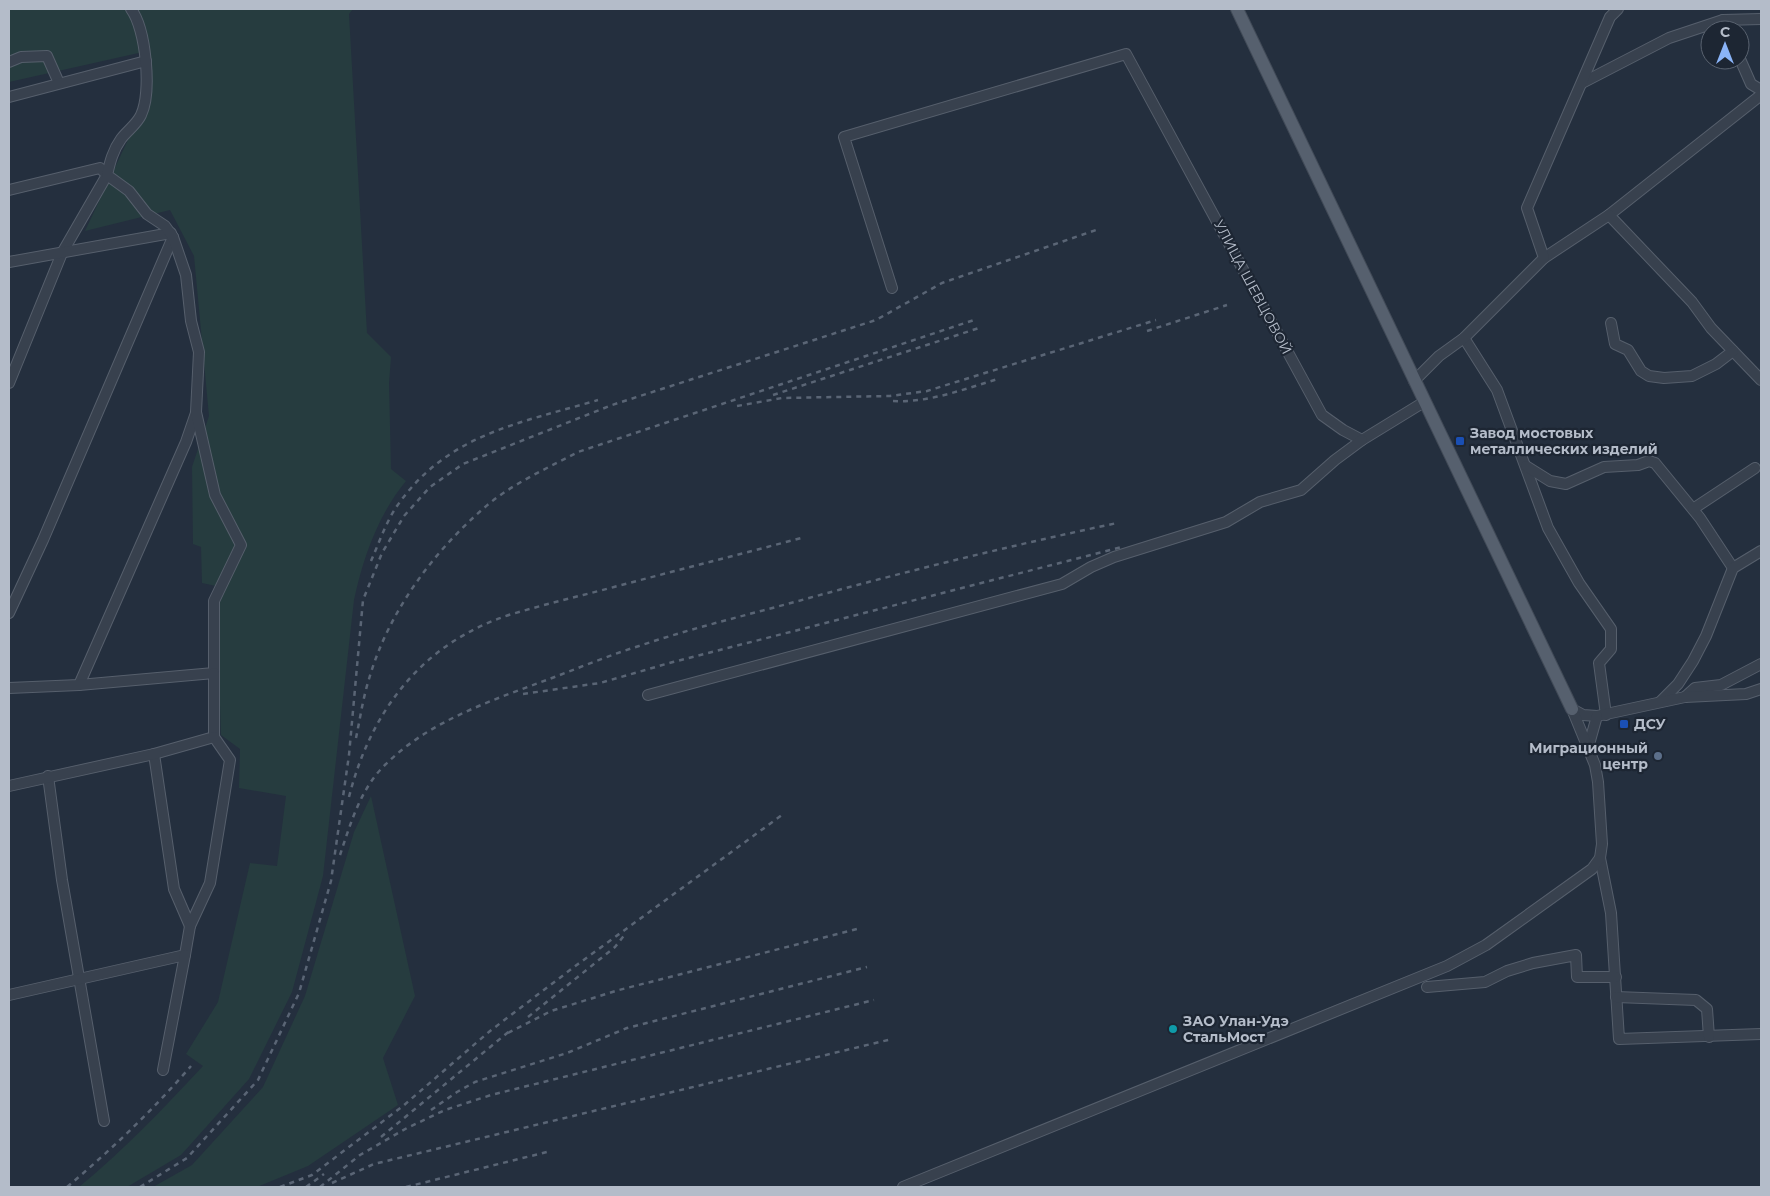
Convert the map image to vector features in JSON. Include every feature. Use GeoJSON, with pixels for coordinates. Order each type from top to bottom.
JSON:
{"type":"FeatureCollection","features":[{"type":"Feature","properties":{"kind":"main road"},"geometry":{"type":"LineString","coordinates":[[1237,9],[1572,709]]}},
{"type":"Feature","properties":{"kind":"street"},"geometry":{"type":"LineString","coordinates":[[9,383],[62,253],[106,175],[111,157],[121,139],[141,115],[145,95],[146,61],[136,16],[131,9]]}},
{"type":"Feature","properties":{"kind":"street"},"geometry":{"type":"LineString","coordinates":[[1544,258],[1527,208],[1610,18],[1618,9]]}},
{"type":"Feature","properties":{"kind":"street"},"geometry":{"type":"LineString","coordinates":[[1582,83],[1669,38],[1700,31]]}},
{"type":"Feature","properties":{"kind":"street","name":"УЛИЦА ШЕВЦОВОЙ"},"geometry":{"type":"LineString","coordinates":[[892,288],[844,137],[1126,54],[1322,416],[1362,440]]}},
{"type":"Feature","properties":{"kind":"street"},"geometry":{"type":"LineString","coordinates":[[9,62],[21,57],[47,56],[58,83]]}},
{"type":"Feature","properties":{"kind":"street"},"geometry":{"type":"LineString","coordinates":[[9,97],[146,61]]}},
{"type":"Feature","properties":{"kind":"street"},"geometry":{"type":"LineString","coordinates":[[1745,70],[1751,84],[1761,90]]}},
{"type":"Feature","properties":{"kind":"street"},"geometry":{"type":"LineString","coordinates":[[1414,381],[1439,356],[1464,338],[1544,258],[1609,215],[1761,95]]}},
{"type":"Feature","properties":{"kind":"street"},"geometry":{"type":"LineString","coordinates":[[9,190],[100,168],[106,175],[129,191],[148,214],[172,235],[186,275],[191,320],[199,352],[196,381],[196,412],[215,495],[241,545],[214,601],[214,737],[230,760],[210,883],[190,926],[163,1070]]}},
{"type":"Feature","properties":{"kind":"street"},"geometry":{"type":"LineString","coordinates":[[1609,215],[1692,302],[1711,328],[1761,380]]}},
{"type":"Feature","properties":{"kind":"street"},"geometry":{"type":"LineString","coordinates":[[9,262],[172,235]]}},
{"type":"Feature","properties":{"kind":"street"},"geometry":{"type":"LineString","coordinates":[[9,613],[44,540],[172,235]]}},
{"type":"Feature","properties":{"kind":"street"},"geometry":{"type":"LineString","coordinates":[[1611,323],[1615,344],[1628,350],[1641,371],[1649,376],[1692,376],[1716,364],[1733,351]]}},
{"type":"Feature","properties":{"kind":"street"},"geometry":{"type":"LineString","coordinates":[[1464,338],[1497,390],[1548,528],[1579,583],[1611,629],[1611,649],[1600,663],[1601,715],[1588,748]]}},
{"type":"Feature","properties":{"kind":"street"},"geometry":{"type":"LineString","coordinates":[[648,695],[1062,584],[1090,567],[1114,557],[1226,522],[1260,502],[1301,490],[1335,460],[1362,440],[1424,402]]}},
{"type":"Feature","properties":{"kind":"street"},"geometry":{"type":"LineString","coordinates":[[79,685],[186,442],[196,412]]}},
{"type":"Feature","properties":{"kind":"street"},"geometry":{"type":"LineString","coordinates":[[1526,466],[1550,481],[1566,484],[1604,467],[1638,465],[1649,461],[1655,463],[1693,510],[1733,568]]}},
{"type":"Feature","properties":{"kind":"street"},"geometry":{"type":"LineString","coordinates":[[1693,510],[1755,468]]}},
{"type":"Feature","properties":{"kind":"street"},"geometry":{"type":"LineString","coordinates":[[1660,703],[1678,684],[1693,661],[1706,636],[1733,568],[1761,551]]}},
{"type":"Feature","properties":{"kind":"street"},"geometry":{"type":"LineString","coordinates":[[1685,697],[1695,688],[1721,685],[1761,664]]}},
{"type":"Feature","properties":{"kind":"street"},"geometry":{"type":"LineString","coordinates":[[9,688],[79,685],[214,673]]}},
{"type":"Feature","properties":{"kind":"street"},"geometry":{"type":"LineString","coordinates":[[1572,709],[1583,715],[1601,715],[1685,697],[1746,694],[1761,689]]}},
{"type":"Feature","properties":{"kind":"street"},"geometry":{"type":"LineString","coordinates":[[1572,709],[1588,748],[1598,782],[1602,844],[1600,858],[1611,913],[1619,1039],[1761,1034]]}},
{"type":"Feature","properties":{"kind":"street"},"geometry":{"type":"LineString","coordinates":[[9,786],[154,754],[214,737]]}},
{"type":"Feature","properties":{"kind":"street"},"geometry":{"type":"LineString","coordinates":[[154,754],[174,889],[190,926]]}},
{"type":"Feature","properties":{"kind":"street"},"geometry":{"type":"LineString","coordinates":[[48,776],[62,880],[81,979],[104,1121]]}},
{"type":"Feature","properties":{"kind":"street"},"geometry":{"type":"LineString","coordinates":[[903,1187],[1447,966],[1486,945],[1592,869],[1600,858]]}},
{"type":"Feature","properties":{"kind":"street"},"geometry":{"type":"LineString","coordinates":[[9,995],[185,955]]}},
{"type":"Feature","properties":{"kind":"street"},"geometry":{"type":"LineString","coordinates":[[1427,987],[1485,982],[1507,971],[1533,962],[1576,955],[1577,977],[1616,977]]}},
{"type":"Feature","properties":{"kind":"street"},"geometry":{"type":"LineString","coordinates":[[1616,997],[1696,1000],[1707,1009],[1709,1037]]}},
{"type":"Feature","properties":{"kind":"green space"},"geometry":{"type":"Polygon","coordinates":[[[9,9],[353,9],[349,14],[367,333],[391,357],[389,383],[391,469],[406,481],[387,508],[373,538],[362,568],[354,600],[323,876],[292,992],[249,1079],[181,1155],[127,1187],[79,1187],[127,1144],[203,1066],[186,1054],[218,1002],[250,863],[277,866],[286,796],[239,788],[240,749],[221,735],[216,586],[202,583],[201,547],[193,544],[192,467],[209,416],[194,256],[170,210],[85,231],[151,91],[143,52],[9,82],[9,9]]]}},
{"type":"Feature","properties":{"kind":"green space"},"geometry":{"type":"Polygon","coordinates":[[[371,796],[415,996],[383,1058],[398,1105],[308,1166],[257,1187],[153,1187],[192,1165],[263,1087],[305,996],[354,832],[371,796]]]}},
{"type":"Feature","properties":{"kind":"railway"},"geometry":{"type":"LineString","coordinates":[[140,1187],[187,1158],[258,1080],[299,993],[331,881],[349,755],[363,600],[382,553],[404,516],[430,487],[463,464],[612,405],[876,320],[942,283],[1096,230]]}},
{"type":"Feature","properties":{"kind":"railway"},"geometry":{"type":"LineString","coordinates":[[1147,331],[1227,305]]}},
{"type":"Feature","properties":{"kind":"railway"},"geometry":{"type":"LineString","coordinates":[[356,738],[365,694],[377,655],[400,608],[430,564],[447,544],[494,499],[529,477],[578,452],[977,319]]}},
{"type":"Feature","properties":{"kind":"railway"},"geometry":{"type":"LineString","coordinates":[[737,406],[782,398],[890,396],[927,391],[1156,320]]}},
{"type":"Feature","properties":{"kind":"railway"},"geometry":{"type":"LineString","coordinates":[[773,395],[979,328]]}},
{"type":"Feature","properties":{"kind":"railway"},"geometry":{"type":"LineString","coordinates":[[893,401],[933,398],[998,379]]}},
{"type":"Feature","properties":{"kind":"railway"},"geometry":{"type":"LineString","coordinates":[[371,561],[397,506],[417,482],[439,462],[462,447],[487,435],[541,416],[598,400]]}},
{"type":"Feature","properties":{"kind":"railway"},"geometry":{"type":"LineString","coordinates":[[340,855],[362,798],[374,777],[382,768],[419,737],[484,704],[617,653],[681,633],[924,568],[1117,523]]}},
{"type":"Feature","properties":{"kind":"railway"},"geometry":{"type":"LineString","coordinates":[[349,797],[371,736],[387,708],[405,683],[427,661],[452,642],[480,626],[550,603],[805,537]]}},
{"type":"Feature","properties":{"kind":"railway"},"geometry":{"type":"LineString","coordinates":[[523,694],[600,683],[673,662],[1122,547]]}},
{"type":"Feature","properties":{"kind":"railway"},"geometry":{"type":"LineString","coordinates":[[280,1187],[312,1175],[403,1106],[490,1031],[782,815]]}},
{"type":"Feature","properties":{"kind":"railway"},"geometry":{"type":"LineString","coordinates":[[508,1033],[551,1011],[619,990],[857,929]]}},
{"type":"Feature","properties":{"kind":"railway"},"geometry":{"type":"LineString","coordinates":[[528,1017],[615,947],[626,933]]}},
{"type":"Feature","properties":{"kind":"railway"},"geometry":{"type":"LineString","coordinates":[[431,1110],[475,1082],[567,1053],[627,1028],[867,967]]}},
{"type":"Feature","properties":{"kind":"railway"},"geometry":{"type":"LineString","coordinates":[[320,1187],[360,1155],[407,1128],[445,1110],[491,1095],[874,1000]]}},
{"type":"Feature","properties":{"kind":"railway"},"geometry":{"type":"LineString","coordinates":[[381,1137],[512,1029]]}},
{"type":"Feature","properties":{"kind":"railway"},"geometry":{"type":"LineString","coordinates":[[332,1183],[374,1164],[892,1039]]}},
{"type":"Feature","properties":{"kind":"railway"},"geometry":{"type":"LineString","coordinates":[[67,1187],[132,1129],[191,1066]]}},
{"type":"Feature","properties":{"kind":"railway"},"geometry":{"type":"LineString","coordinates":[[406,1187],[551,1151]]}},
{"type":"Feature","properties":{"kind":"railway"},"geometry":{"type":"LineString","coordinates":[[306,1187],[324,1174]]}},
{"type":"Feature","properties":{"kind":"place","name":"Завод мостовых металлических изделий"},"geometry":{"type":"Point","coordinates":[1460,441]}},
{"type":"Feature","properties":{"kind":"place","name":"ДСУ"},"geometry":{"type":"Point","coordinates":[1624,724]}},
{"type":"Feature","properties":{"kind":"place","name":"Миграционный центр"},"geometry":{"type":"Point","coordinates":[1658,756]}},
{"type":"Feature","properties":{"kind":"place","name":"ЗАО Улан-Удэ СтальМост"},"geometry":{"type":"Point","coordinates":[1173,1029]}}]}
